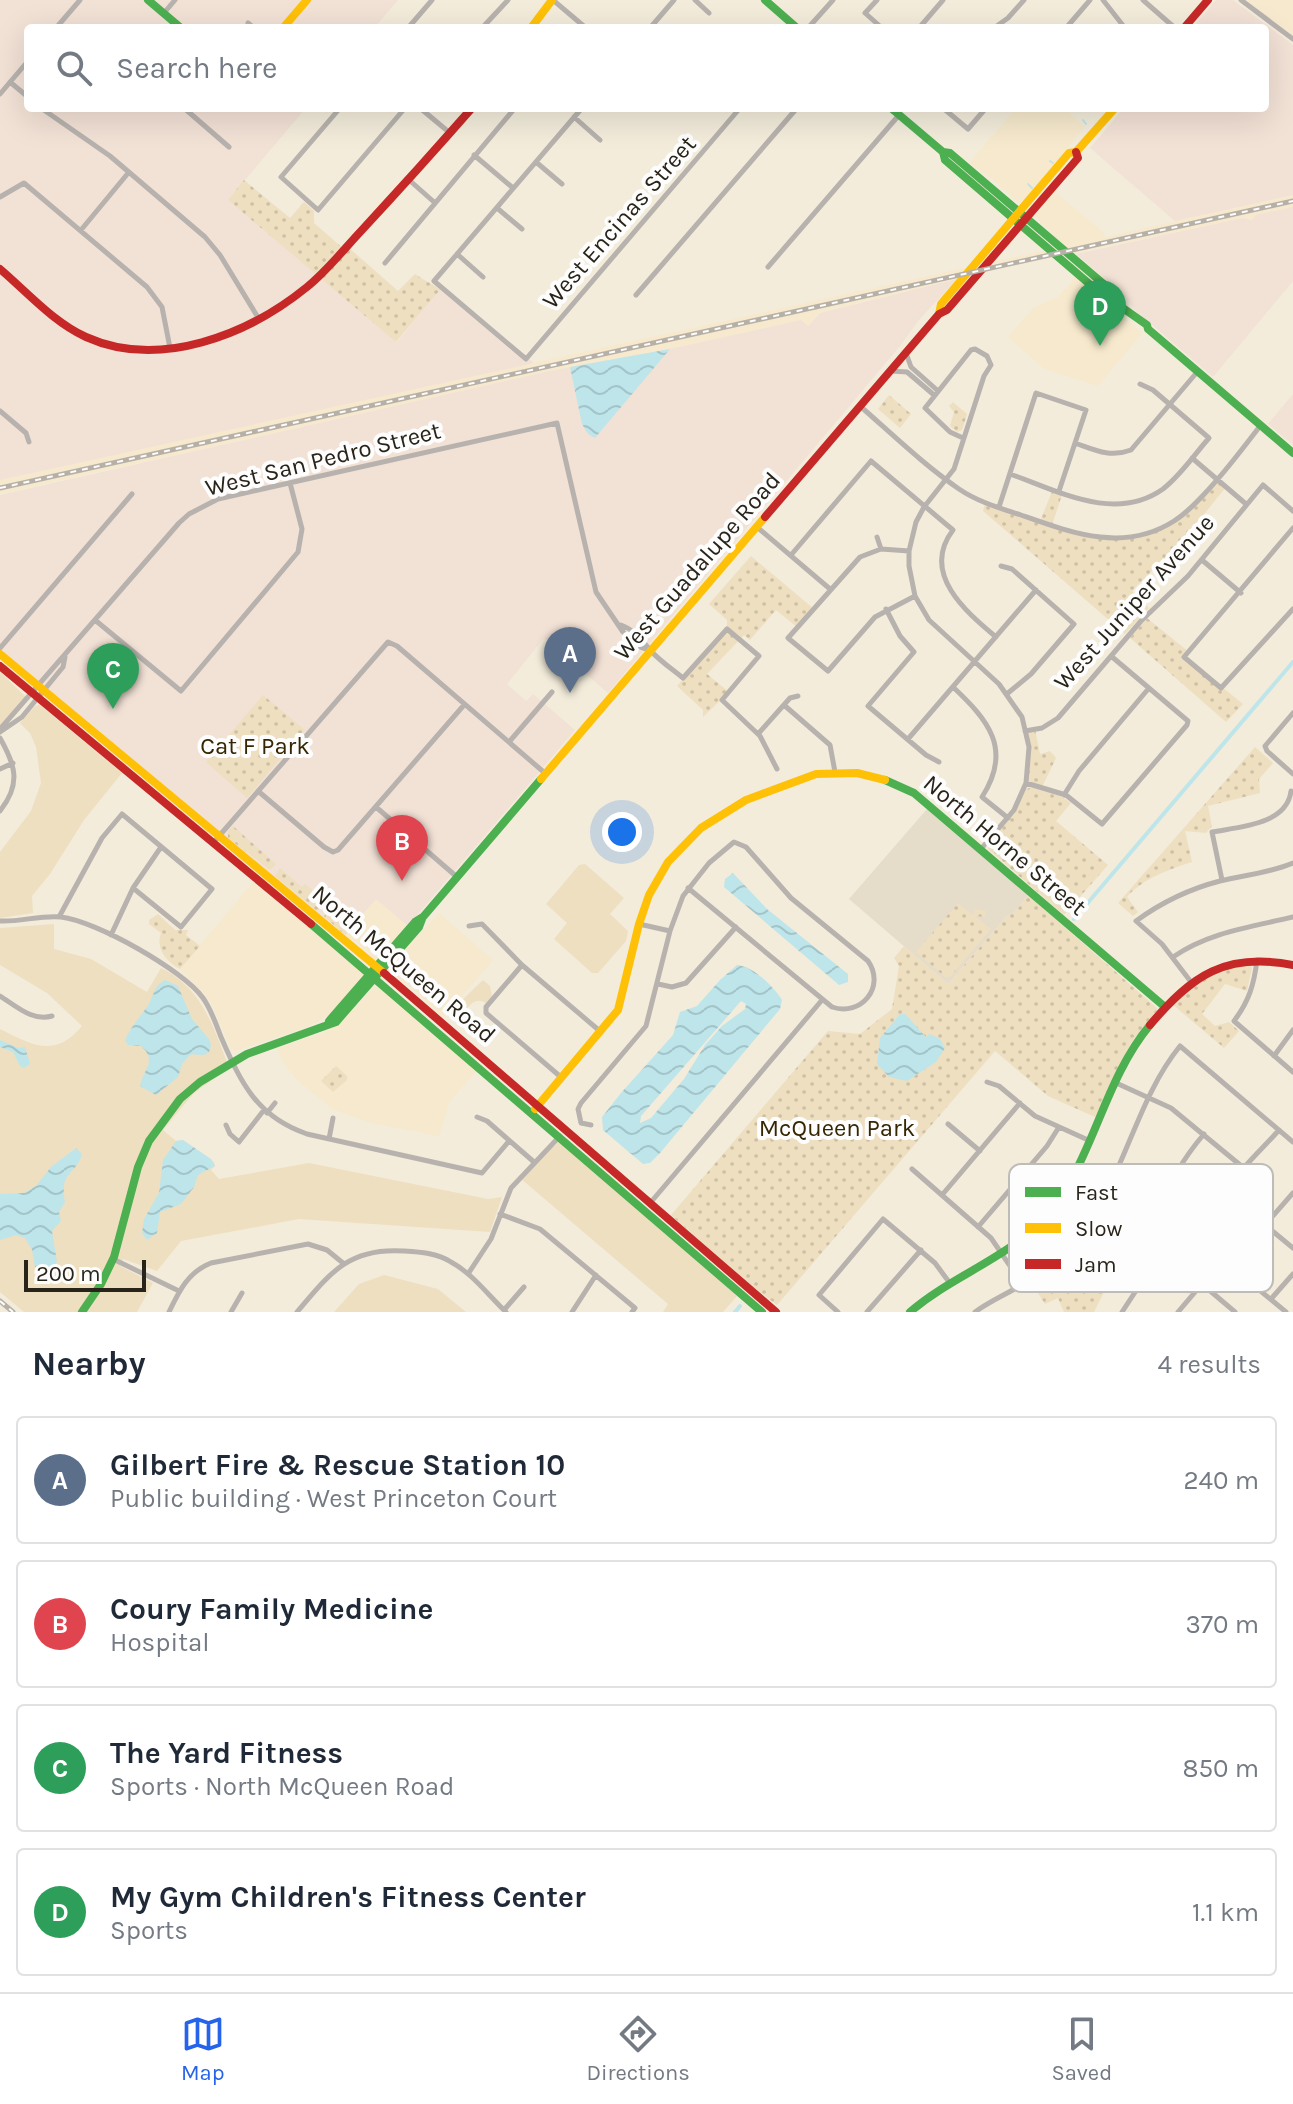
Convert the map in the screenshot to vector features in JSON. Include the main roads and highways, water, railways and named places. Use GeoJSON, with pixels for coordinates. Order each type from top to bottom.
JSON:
{"type":"FeatureCollection","features":[{"type":"Feature","properties":{"kind":"main road"},"geometry":{"type":"LineString","coordinates":[[148,0],[176,24]]}},
{"type":"Feature","properties":{"kind":"main road"},"geometry":{"type":"LineString","coordinates":[[286,24],[307,0]]}},
{"type":"Feature","properties":{"kind":"main road"},"geometry":{"type":"LineString","coordinates":[[534,24],[553,0]]}},
{"type":"Feature","properties":{"kind":"main road"},"geometry":{"type":"LineString","coordinates":[[765,0],[792,24]]}},
{"type":"Feature","properties":{"kind":"main road"},"geometry":{"type":"LineString","coordinates":[[1187,24],[1208,0]]}},
{"type":"Feature","properties":{"kind":"main road"},"geometry":{"type":"LineString","coordinates":[[0,269],[84,336],[127,349],[170,348],[214,338],[259,319],[315,279],[468,112]]}},
{"type":"Feature","properties":{"kind":"main road"},"geometry":{"type":"LineString","coordinates":[[896,112],[943,152],[950,153],[1020,218],[1113,292],[1119,304],[1141,324],[1147,325],[1293,453]]}},
{"type":"Feature","properties":{"kind":"main road","name":"West Guadalupe Road"},"geometry":{"type":"LineString","coordinates":[[82,1312],[101,1288],[115,1260],[134,1176],[157,1128],[172,1107],[191,1088],[232,1060],[340,1018],[415,922],[423,917],[939,314],[947,310],[1020,218],[1078,158],[1076,152],[1111,112]]}},
{"type":"Feature","properties":{"kind":"main road","name":"North McQueen Road"},"geometry":{"type":"LineString","coordinates":[[0,651],[38,692]]}},
{"type":"Feature","properties":{"kind":"main road","name":"North McQueen Road"},"geometry":{"type":"LineString","coordinates":[[0,666],[38,692],[466,1043],[535,1108]]}},
{"type":"Feature","properties":{"kind":"main road","name":"North Horne Street"},"geometry":{"type":"LineString","coordinates":[[535,1108],[614,1017],[649,895],[668,862],[708,822],[746,800],[796,780],[835,772],[880,777],[923,799],[1165,1007]]}},
{"type":"Feature","properties":{"kind":"main road"},"geometry":{"type":"LineString","coordinates":[[1077,1164],[1114,1082],[1138,1040],[1191,982],[1218,967],[1257,959],[1293,965]]}},
{"type":"Feature","properties":{"kind":"main road","name":"North McQueen Road"},"geometry":{"type":"LineString","coordinates":[[376,972],[446,1038],[535,1108],[748,1294],[776,1312]]}},
{"type":"Feature","properties":{"kind":"main road"},"geometry":{"type":"LineString","coordinates":[[446,1038],[450,1035],[466,1043]]}},
{"type":"Feature","properties":{"kind":"main road","name":"North McQueen Road"},"geometry":{"type":"LineString","coordinates":[[563,1132],[654,1198],[677,1231]]}},
{"type":"Feature","properties":{"kind":"main road"},"geometry":{"type":"LineString","coordinates":[[910,1312],[949,1282],[1009,1248]]}},
{"type":"Feature","properties":{"kind":"main road","name":"North McQueen Road"},"geometry":{"type":"LineString","coordinates":[[748,1294],[762,1312]]}},
{"type":"Feature","properties":{"kind":"water"},"geometry":{"type":"Polygon","coordinates":[[[670,349],[595,438],[588,434],[582,424],[570,367],[670,349]]]}},
{"type":"Feature","properties":{"kind":"water"},"geometry":{"type":"Polygon","coordinates":[[[733,873],[767,909],[848,974],[848,982],[839,985],[724,887],[725,879],[733,873]]]}},
{"type":"Feature","properties":{"kind":"water"},"geometry":{"type":"Polygon","coordinates":[[[737,965],[750,969],[782,1000],[780,1009],[660,1153],[650,1163],[643,1164],[603,1130],[602,1117],[673,1035],[680,1012],[697,1006],[737,965]],[[741,1001],[641,1116],[640,1123],[651,1118],[684,1079],[705,1045],[722,1026],[745,1009],[746,1004],[741,1001]]]}},
{"type":"Feature","properties":{"kind":"water"},"geometry":{"type":"Polygon","coordinates":[[[165,980],[178,986],[192,1019],[211,1045],[206,1054],[190,1055],[182,1064],[178,1077],[156,1095],[140,1086],[149,1061],[146,1051],[141,1046],[128,1045],[125,1040],[156,989],[165,980]]]}},
{"type":"Feature","properties":{"kind":"water"},"geometry":{"type":"Polygon","coordinates":[[[900,1014],[905,1014],[926,1037],[930,1034],[940,1039],[945,1048],[936,1062],[907,1081],[889,1077],[877,1064],[880,1038],[900,1014]]]}},
{"type":"Feature","properties":{"kind":"water"},"geometry":{"type":"Polygon","coordinates":[[[0,1040],[18,1048],[25,1047],[30,1064],[24,1068],[20,1066],[13,1052],[0,1047],[0,1040]]]}},
{"type":"Feature","properties":{"kind":"water"},"geometry":{"type":"Polygon","coordinates":[[[183,1140],[211,1159],[215,1166],[198,1175],[194,1187],[181,1204],[160,1212],[157,1233],[147,1240],[142,1233],[144,1219],[159,1193],[163,1160],[176,1141],[183,1140]]]}},
{"type":"Feature","properties":{"kind":"water"},"geometry":{"type":"Polygon","coordinates":[[[76,1148],[82,1154],[64,1184],[65,1202],[59,1212],[61,1221],[52,1231],[57,1262],[52,1269],[40,1270],[35,1267],[32,1250],[25,1238],[16,1235],[0,1240],[0,1194],[24,1193],[36,1186],[51,1167],[76,1148]]]}},
{"type":"Feature","properties":{"kind":"waterway"},"geometry":{"type":"LineString","coordinates":[[1083,120],[1086,124]]}},
{"type":"Feature","properties":{"kind":"waterway"},"geometry":{"type":"LineString","coordinates":[[1028,184],[1032,188]]}},
{"type":"Feature","properties":{"kind":"waterway"},"geometry":{"type":"LineString","coordinates":[[1074,919],[1293,662]]}},
{"type":"Feature","properties":{"kind":"waterway"},"geometry":{"type":"LineString","coordinates":[[735,1312],[740,1306]]}},
{"type":"Feature","properties":{"kind":"railway"},"geometry":{"type":"LineString","coordinates":[[0,488],[1293,201]]}},
{"type":"Feature","properties":{"kind":"railway"},"geometry":{"type":"LineString","coordinates":[[0,1301],[13,1312]]}},
{"type":"Feature","properties":{"kind":"place","name":"My Gym Children's Fitness Center"},"geometry":{"type":"Point","coordinates":[1100,346]}},
{"type":"Feature","properties":{"kind":"place","name":"Gilbert Fire & Rescue Station 10"},"geometry":{"type":"Point","coordinates":[570,693]}},
{"type":"Feature","properties":{"kind":"place","name":"The Yard Fitness"},"geometry":{"type":"Point","coordinates":[113,709]}},
{"type":"Feature","properties":{"kind":"place","name":"Coury Family Medicine"},"geometry":{"type":"Point","coordinates":[402,881]}},
{"type":"Feature","properties":{"kind":"park label","name":"Cat F Park"},"geometry":{"type":"Point","coordinates":[255,746]}},
{"type":"Feature","properties":{"kind":"park label","name":"McQueen Park"},"geometry":{"type":"Point","coordinates":[837,1128]}}]}
